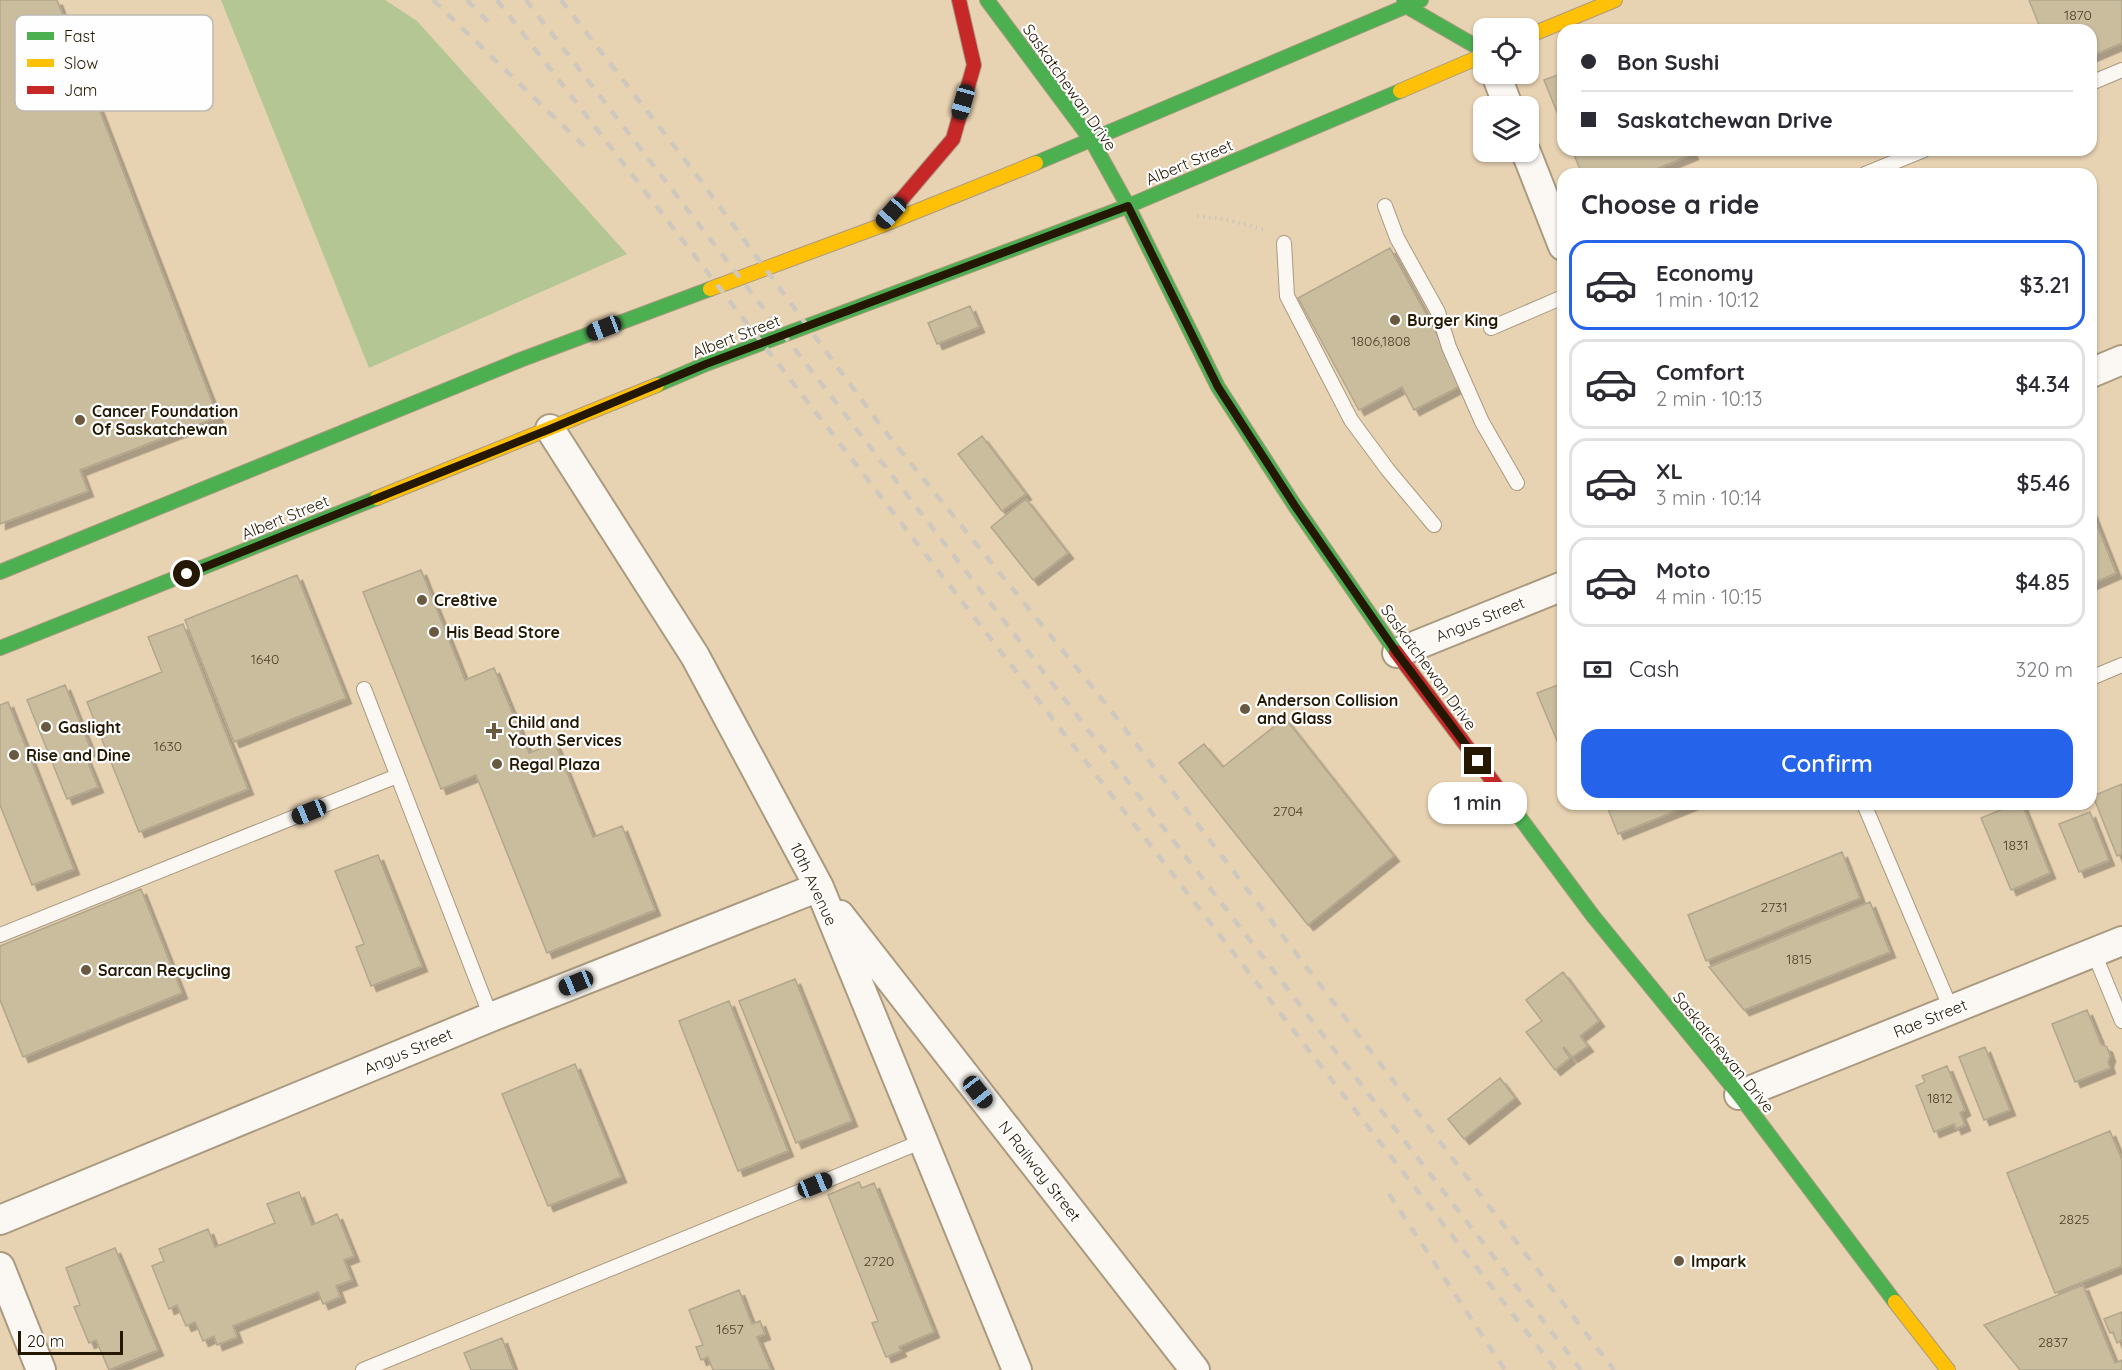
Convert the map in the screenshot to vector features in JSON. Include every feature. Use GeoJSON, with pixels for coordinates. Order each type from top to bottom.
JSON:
{"type":"FeatureCollection","features":[{"type":"Feature","properties":{"kind":"main road"},"geometry":{"type":"LineString","coordinates":[[880,226],[953,139],[974,65],[959,0]]}},
{"type":"Feature","properties":{"kind":"main road","name":"Saskatchewan Drive"},"geometry":{"type":"LineString","coordinates":[[987,0],[1092,141],[1128,206],[1218,387],[1295,506],[1397,653],[1593,916],[1739,1095],[1850,1245],[1948,1370]]}},
{"type":"Feature","properties":{"kind":"main road"},"geometry":{"type":"LineString","coordinates":[[0,572],[520,360],[880,226],[1092,141],[1405,3],[1421,0]]}},
{"type":"Feature","properties":{"kind":"main road"},"geometry":{"type":"LineString","coordinates":[[1539,31],[1615,0]]}},
{"type":"Feature","properties":{"kind":"main road"},"geometry":{"type":"LineString","coordinates":[[1405,3],[1473,46]]}},
{"type":"Feature","properties":{"kind":"main road","name":"Albert Street"},"geometry":{"type":"LineString","coordinates":[[0,648],[550,429],[706,364],[1128,206],[1473,58]]}},
{"type":"Feature","properties":{"kind":"street"},"geometry":{"type":"LineString","coordinates":[[1530,162],[1557,231]]}},
{"type":"Feature","properties":{"kind":"street"},"geometry":{"type":"LineString","coordinates":[[2097,370],[2122,360]]}},
{"type":"Feature","properties":{"kind":"street","name":"10th Avenue"},"geometry":{"type":"LineString","coordinates":[[550,429],[695,656],[819,888],[1017,1370]]}},
{"type":"Feature","properties":{"kind":"street","name":"Angus Street"},"geometry":{"type":"LineString","coordinates":[[1397,653],[1557,588]]}},
{"type":"Feature","properties":{"kind":"street","name":"Angus Street"},"geometry":{"type":"LineString","coordinates":[[0,1220],[491,1017],[819,888]]}},
{"type":"Feature","properties":{"kind":"street","name":"N Railway Street"},"geometry":{"type":"LineString","coordinates":[[819,888],[1195,1370]]}},
{"type":"Feature","properties":{"kind":"street","name":"Rae Street"},"geometry":{"type":"LineString","coordinates":[[1739,1095],[2122,941]]}},
{"type":"Feature","properties":{"kind":"street"},"geometry":{"type":"LineString","coordinates":[[0,1267],[41,1370]]}},
{"type":"Feature","properties":{"kind":"lane"},"geometry":{"type":"LineString","coordinates":[[2097,80],[2122,70]]}},
{"type":"Feature","properties":{"kind":"lane"},"geometry":{"type":"LineString","coordinates":[[1880,168],[1909,156]]}},
{"type":"Feature","properties":{"kind":"lane"},"geometry":{"type":"LineString","coordinates":[[1385,206],[1397,238],[1438,312],[1449,347],[1482,422],[1517,483]]}},
{"type":"Feature","properties":{"kind":"lane"},"geometry":{"type":"LineString","coordinates":[[1284,243],[1287,296],[1351,420],[1388,470],[1434,525]]}},
{"type":"Feature","properties":{"kind":"lane"},"geometry":{"type":"LineString","coordinates":[[1491,328],[1557,300]]}},
{"type":"Feature","properties":{"kind":"lane"},"geometry":{"type":"LineString","coordinates":[[2097,675],[2122,665]]}},
{"type":"Feature","properties":{"kind":"lane"},"geometry":{"type":"LineString","coordinates":[[363,689],[491,1017]]}},
{"type":"Feature","properties":{"kind":"lane"},"geometry":{"type":"LineString","coordinates":[[0,935],[398,776]]}},
{"type":"Feature","properties":{"kind":"lane"},"geometry":{"type":"LineString","coordinates":[[1867,810],[1951,1009]]}},
{"type":"Feature","properties":{"kind":"lane"},"geometry":{"type":"LineString","coordinates":[[2094,953],[2122,1020]]}},
{"type":"Feature","properties":{"kind":"lane"},"geometry":{"type":"LineString","coordinates":[[363,1370],[923,1141]]}},
{"type":"Feature","properties":{"kind":"path"},"geometry":{"type":"LineString","coordinates":[[1192,216],[1225,219],[1260,228],[1275,234],[1284,243]]}},
{"type":"Feature","properties":{"kind":"green space"},"geometry":{"type":"Polygon","coordinates":[[[221,0],[385,0],[417,21],[627,254],[369,368],[221,0]]]}},
{"type":"Feature","properties":{"kind":"building"},"geometry":{"type":"Polygon","coordinates":[[[0,0],[57,0],[63,15],[15,15],[15,111],[100,111],[218,417],[80,470],[88,491],[0,524],[0,0]]]}},
{"type":"Feature","properties":{"kind":"building"},"geometry":{"type":"Polygon","coordinates":[[[2029,0],[2122,0],[2122,43],[2097,53],[2097,24],[2039,24],[2029,0]]]}},
{"type":"Feature","properties":{"kind":"building"},"geometry":{"type":"Polygon","coordinates":[[[1557,75],[1557,112],[1544,80],[1557,75]]]}},
{"type":"Feature","properties":{"kind":"building"},"geometry":{"type":"Polygon","coordinates":[[[1574,156],[1688,156],[1659,168],[1580,168],[1574,156]]]}},
{"type":"Feature","properties":{"kind":"building"},"geometry":{"type":"Polygon","coordinates":[[[1390,248],[1464,384],[1414,410],[1402,387],[1359,410],[1298,298],[1390,248]]]}},
{"type":"Feature","properties":{"kind":"building"},"geometry":{"type":"Polygon","coordinates":[[[970,306],[979,327],[937,344],[928,323],[970,306]]]}},
{"type":"Feature","properties":{"kind":"building"},"geometry":{"type":"Polygon","coordinates":[[[982,436],[1026,494],[1002,511],[958,454],[982,436]]]}},
{"type":"Feature","properties":{"kind":"building"},"geometry":{"type":"Polygon","coordinates":[[[1026,499],[1068,553],[1033,580],[991,527],[1026,499]]]}},
{"type":"Feature","properties":{"kind":"building"},"geometry":{"type":"Polygon","coordinates":[[[2097,525],[2116,573],[2097,581],[2097,525]]]}},
{"type":"Feature","properties":{"kind":"building","name":"Regal Plaza"},"geometry":{"type":"Polygon","coordinates":[[[421,570],[465,680],[494,668],[529,753],[555,743],[593,837],[622,826],[655,910],[547,953],[476,775],[441,789],[363,592],[421,570]]]}},
{"type":"Feature","properties":{"kind":"building"},"geometry":{"type":"Polygon","coordinates":[[[297,575],[346,698],[234,742],[185,620],[297,575]]]}},
{"type":"Feature","properties":{"kind":"building"},"geometry":{"type":"Polygon","coordinates":[[[183,624],[248,789],[139,832],[87,702],[162,672],[148,637],[183,624]]]}},
{"type":"Feature","properties":{"kind":"building"},"geometry":{"type":"Polygon","coordinates":[[[65,685],[91,750],[84,753],[98,787],[67,799],[27,700],[65,685]]]}},
{"type":"Feature","properties":{"kind":"building"},"geometry":{"type":"Polygon","coordinates":[[[1557,685],[1557,741],[1537,693],[1557,685]]]}},
{"type":"Feature","properties":{"kind":"building","name":"Rise and Dine"},"geometry":{"type":"Polygon","coordinates":[[[8,702],[74,869],[32,885],[0,805],[0,705],[8,702]]]}},
{"type":"Feature","properties":{"kind":"building"},"geometry":{"type":"Polygon","coordinates":[[[1285,718],[1394,856],[1308,925],[1179,763],[1204,744],[1223,767],[1285,718]]]}},
{"type":"Feature","properties":{"kind":"building"},"geometry":{"type":"Polygon","coordinates":[[[2122,784],[2122,854],[2117,856],[2097,806],[2097,794],[2122,784]]]}},
{"type":"Feature","properties":{"kind":"building"},"geometry":{"type":"Polygon","coordinates":[[[1608,810],[1678,810],[1618,834],[1608,810]]]}},
{"type":"Feature","properties":{"kind":"building"},"geometry":{"type":"Polygon","coordinates":[[[2000,810],[2024,810],[2050,873],[2011,890],[1981,818],[2000,810]]]}},
{"type":"Feature","properties":{"kind":"building"},"geometry":{"type":"Polygon","coordinates":[[[2090,812],[2109,860],[2079,872],[2059,824],[2090,812]]]}},
{"type":"Feature","properties":{"kind":"building"},"geometry":{"type":"Polygon","coordinates":[[[1842,852],[1860,898],[1706,961],[1688,915],[1842,852]]]}},
{"type":"Feature","properties":{"kind":"building"},"geometry":{"type":"Polygon","coordinates":[[[378,855],[422,966],[371,986],[356,947],[364,944],[335,871],[378,855]]]}},
{"type":"Feature","properties":{"kind":"building","name":"Sarcan Recycling"},"geometry":{"type":"Polygon","coordinates":[[[141,889],[182,993],[23,1057],[0,1000],[0,946],[141,889]]]}},
{"type":"Feature","properties":{"kind":"building"},"geometry":{"type":"Polygon","coordinates":[[[1870,902],[1890,952],[1744,1010],[1709,967],[1870,902]]]}},
{"type":"Feature","properties":{"kind":"building"},"geometry":{"type":"Polygon","coordinates":[[[1563,972],[1599,1021],[1580,1036],[1588,1046],[1572,1057],[1563,1048],[1570,1058],[1555,1070],[1526,1032],[1542,1021],[1526,1000],[1563,972]]]}},
{"type":"Feature","properties":{"kind":"building"},"geometry":{"type":"Polygon","coordinates":[[[795,979],[852,1121],[796,1143],[739,1001],[795,979]]]}},
{"type":"Feature","properties":{"kind":"building"},"geometry":{"type":"Polygon","coordinates":[[[729,1001],[788,1151],[738,1171],[679,1021],[729,1001]]]}},
{"type":"Feature","properties":{"kind":"building"},"geometry":{"type":"Polygon","coordinates":[[[2087,1010],[2101,1044],[2107,1047],[2110,1068],[2075,1082],[2052,1024],[2087,1010]]]}},
{"type":"Feature","properties":{"kind":"building"},"geometry":{"type":"Polygon","coordinates":[[[1985,1047],[2010,1110],[1984,1120],[1959,1057],[1985,1047]]]}},
{"type":"Feature","properties":{"kind":"building"},"geometry":{"type":"Polygon","coordinates":[[[575,1064],[621,1177],[548,1206],[502,1094],[575,1064]]]}},
{"type":"Feature","properties":{"kind":"building"},"geometry":{"type":"Polygon","coordinates":[[[1947,1066],[1965,1110],[1960,1113],[1965,1125],[1956,1129],[1954,1124],[1934,1132],[1916,1086],[1925,1082],[1922,1076],[1947,1066]]]}},
{"type":"Feature","properties":{"kind":"building"},"geometry":{"type":"Polygon","coordinates":[[[1500,1078],[1515,1098],[1464,1139],[1448,1119],[1500,1078]]]}},
{"type":"Feature","properties":{"kind":"building"},"geometry":{"type":"Polygon","coordinates":[[[2110,1131],[2122,1160],[2122,1266],[2055,1293],[2007,1173],[2110,1131]]]}},
{"type":"Feature","properties":{"kind":"building"},"geometry":{"type":"Polygon","coordinates":[[[859,1182],[862,1188],[874,1183],[934,1332],[899,1347],[901,1351],[886,1357],[872,1323],[878,1321],[828,1195],[859,1182]]]}},
{"type":"Feature","properties":{"kind":"building"},"geometry":{"type":"Polygon","coordinates":[[[299,1192],[312,1225],[337,1214],[354,1256],[344,1260],[352,1280],[336,1286],[340,1297],[323,1304],[318,1292],[233,1326],[237,1337],[217,1345],[214,1336],[203,1341],[195,1322],[186,1326],[177,1305],[169,1309],[152,1266],[164,1261],[159,1249],[208,1229],[215,1247],[275,1223],[267,1204],[299,1192]]]}},
{"type":"Feature","properties":{"kind":"building"},"geometry":{"type":"Polygon","coordinates":[[[115,1248],[158,1350],[109,1370],[96,1340],[89,1343],[74,1307],[80,1305],[66,1268],[115,1248]]]}},
{"type":"Feature","properties":{"kind":"building"},"geometry":{"type":"Polygon","coordinates":[[[2083,1285],[2115,1363],[2122,1360],[2122,1370],[2020,1370],[1984,1325],[2083,1285]]]}},
{"type":"Feature","properties":{"kind":"building"},"geometry":{"type":"Polygon","coordinates":[[[739,1290],[752,1324],[760,1321],[765,1334],[757,1337],[771,1370],[713,1370],[708,1357],[701,1360],[696,1347],[703,1345],[689,1310],[739,1290]]]}},
{"type":"Feature","properties":{"kind":"building"},"geometry":{"type":"Polygon","coordinates":[[[2122,1312],[2122,1340],[2117,1343],[2104,1319],[2122,1312]]]}},
{"type":"Feature","properties":{"kind":"building"},"geometry":{"type":"Polygon","coordinates":[[[502,1338],[514,1370],[471,1370],[464,1353],[502,1338]]]}},
{"type":"Feature","properties":{"kind":"railway"},"geometry":{"type":"LineString","coordinates":[[433,0],[586,148]]}},
{"type":"Feature","properties":{"kind":"railway"},"geometry":{"type":"LineString","coordinates":[[467,0],[494,28]]}},
{"type":"Feature","properties":{"kind":"railway"},"geometry":{"type":"LineString","coordinates":[[497,0],[1556,1370]]}},
{"type":"Feature","properties":{"kind":"railway"},"geometry":{"type":"LineString","coordinates":[[526,0],[1581,1370]]}},
{"type":"Feature","properties":{"kind":"railway"},"geometry":{"type":"LineString","coordinates":[[561,0],[695,173],[883,429],[1102,699],[1614,1370]]}},
{"type":"Feature","properties":{"kind":"railway"},"geometry":{"type":"LineString","coordinates":[[1389,1194],[1505,1370]]}},
{"type":"Feature","properties":{"kind":"traffic: fast"},"geometry":{"type":"LineString","coordinates":[[987,0],[1092,141],[1128,206],[1218,387],[1295,506],[1396,652]]}},
{"type":"Feature","properties":{"kind":"traffic: fast"},"geometry":{"type":"LineString","coordinates":[[1404,0],[1406,6],[1473,45]]}},
{"type":"Feature","properties":{"kind":"traffic: fast"},"geometry":{"type":"LineString","coordinates":[[1036,163],[1421,0]]}},
{"type":"Feature","properties":{"kind":"traffic: fast"},"geometry":{"type":"LineString","coordinates":[[657,385],[706,364],[1128,206],[1400,91]]}},
{"type":"Feature","properties":{"kind":"traffic: fast"},"geometry":{"type":"LineString","coordinates":[[0,572],[520,360],[710,289]]}},
{"type":"Feature","properties":{"kind":"traffic: fast"},"geometry":{"type":"LineString","coordinates":[[0,648],[377,498]]}},
{"type":"Feature","properties":{"kind":"traffic: fast"},"geometry":{"type":"LineString","coordinates":[[1503,795],[1593,916],[1739,1095],[1895,1302]]}},
{"type":"Feature","properties":{"kind":"traffic: slow"},"geometry":{"type":"LineString","coordinates":[[1539,31],[1615,0]]}},
{"type":"Feature","properties":{"kind":"traffic: slow"},"geometry":{"type":"LineString","coordinates":[[1400,91],[1473,60]]}},
{"type":"Feature","properties":{"kind":"traffic: slow"},"geometry":{"type":"LineString","coordinates":[[710,289],[880,226],[1036,163]]}},
{"type":"Feature","properties":{"kind":"traffic: slow"},"geometry":{"type":"LineString","coordinates":[[377,498],[657,385]]}},
{"type":"Feature","properties":{"kind":"traffic: slow"},"geometry":{"type":"LineString","coordinates":[[1895,1302],[1948,1370]]}},
{"type":"Feature","properties":{"kind":"traffic: jam"},"geometry":{"type":"LineString","coordinates":[[884,220],[953,139],[974,65],[959,0]]}},
{"type":"Feature","properties":{"kind":"traffic: jam"},"geometry":{"type":"LineString","coordinates":[[1396,652],[1503,795]]}},
{"type":"Feature","properties":{"kind":"place","name":"Burger King"},"geometry":{"type":"Point","coordinates":[1395,320]}},
{"type":"Feature","properties":{"kind":"place","name":"Cancer Foundation Of Saskatchewan"},"geometry":{"type":"Point","coordinates":[80,420]}},
{"type":"Feature","properties":{"kind":"place","name":"Cre8tive"},"geometry":{"type":"Point","coordinates":[422,600]}},
{"type":"Feature","properties":{"kind":"place","name":"His Bead Store"},"geometry":{"type":"Point","coordinates":[434,632]}},
{"type":"Feature","properties":{"kind":"place","name":"Anderson Collision and Glass"},"geometry":{"type":"Point","coordinates":[1245,709]}},
{"type":"Feature","properties":{"kind":"place","name":"Gaslight"},"geometry":{"type":"Point","coordinates":[46,727]}},
{"type":"Feature","properties":{"kind":"place","name":"Child and Youth Services"},"geometry":{"type":"Point","coordinates":[494,731]}},
{"type":"Feature","properties":{"kind":"place","name":"Rise and Dine"},"geometry":{"type":"Point","coordinates":[14,755]}},
{"type":"Feature","properties":{"kind":"place","name":"Regal Plaza"},"geometry":{"type":"Point","coordinates":[497,764]}},
{"type":"Feature","properties":{"kind":"place","name":"Sarcan Recycling"},"geometry":{"type":"Point","coordinates":[86,970]}},
{"type":"Feature","properties":{"kind":"place","name":"Impark"},"geometry":{"type":"Point","coordinates":[1679,1261]}},
{"type":"Feature","properties":{"kind":"route"},"geometry":{"type":"LineString","coordinates":[[187,574],[706,364],[1128,206],[1218,387],[1295,506],[1397,653],[1478,761]]}}]}
